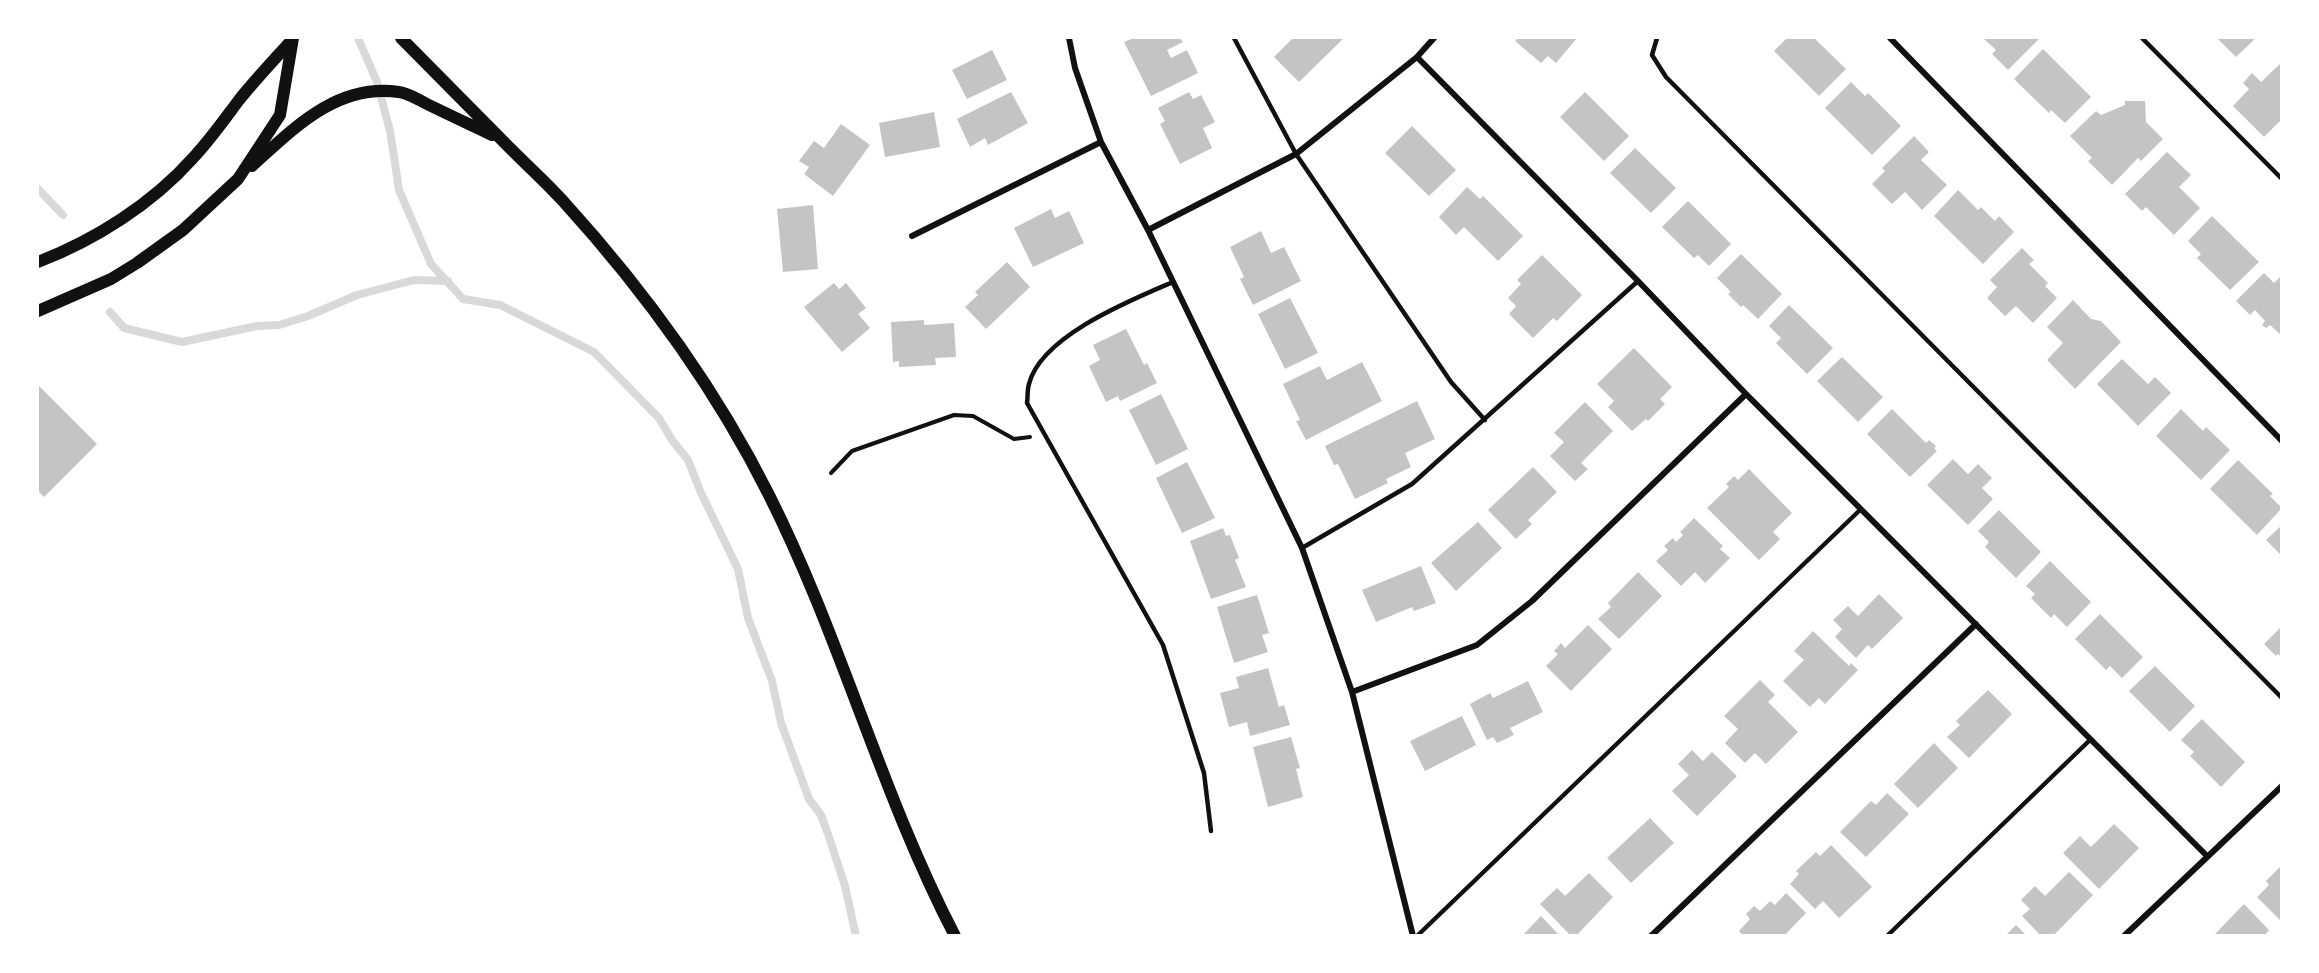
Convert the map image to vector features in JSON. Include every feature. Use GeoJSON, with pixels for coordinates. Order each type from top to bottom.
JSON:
{"type":"FeatureCollection","features":[{"type":"Feature","properties":{"kind":"main road"},"geometry":{"type":"LineString","coordinates":[[401,38],[566,204],[637,289],[696,372],[740,443],[800,560],[832,636],[880,765],[955,936]]}},
{"type":"Feature","properties":{"kind":"main road"},"geometry":{"type":"LineString","coordinates":[[238,179],[279,115],[292,39]]}},
{"type":"Feature","properties":{"kind":"main road"},"geometry":{"type":"LineString","coordinates":[[38,262],[97,234],[132,211],[167,183],[194,158],[292,39]]}},
{"type":"Feature","properties":{"kind":"main road"},"geometry":{"type":"LineString","coordinates":[[38,311],[111,279],[137,263],[183,230],[296,126],[327,105],[358,94],[378,91],[401,92],[501,139]]}},
{"type":"Feature","properties":{"kind":"street"},"geometry":{"type":"LineString","coordinates":[[1070,38],[1075,68],[1101,142],[1148,230],[1302,548],[1352,692],[1415,936]]}},
{"type":"Feature","properties":{"kind":"street"},"geometry":{"type":"LineString","coordinates":[[1148,230],[1296,154],[1417,57],[1434,38]]}},
{"type":"Feature","properties":{"kind":"street"},"geometry":{"type":"LineString","coordinates":[[1890,38],[2282,441]]}},
{"type":"Feature","properties":{"kind":"street"},"geometry":{"type":"LineString","coordinates":[[1417,57],[1746,394],[2207,856]]}},
{"type":"Feature","properties":{"kind":"street"},"geometry":{"type":"LineString","coordinates":[[912,236],[1101,142]]}},
{"type":"Feature","properties":{"kind":"street"},"geometry":{"type":"LineString","coordinates":[[1352,692],[1477,645],[1532,601],[1746,394]]}},
{"type":"Feature","properties":{"kind":"street"},"geometry":{"type":"LineString","coordinates":[[1651,936],[1976,624]]}},
{"type":"Feature","properties":{"kind":"street"},"geometry":{"type":"LineString","coordinates":[[2124,936],[2282,786]]}},
{"type":"Feature","properties":{"kind":"lane"},"geometry":{"type":"LineString","coordinates":[[1234,38],[1296,154],[1399,302],[1451,382],[1485,420]]}},
{"type":"Feature","properties":{"kind":"lane"},"geometry":{"type":"LineString","coordinates":[[1657,38],[1653,55],[1666,77],[2282,698]]}},
{"type":"Feature","properties":{"kind":"lane"},"geometry":{"type":"LineString","coordinates":[[2142,38],[2282,179]]}},
{"type":"Feature","properties":{"kind":"lane"},"geometry":{"type":"LineString","coordinates":[[1302,548],[1412,484],[1638,281]]}},
{"type":"Feature","properties":{"kind":"lane"},"geometry":{"type":"LineString","coordinates":[[1173,282],[1119,305],[1056,345],[1041,362],[1029,383],[1027,403],[1163,645],[1204,773],[1211,831]]}},
{"type":"Feature","properties":{"kind":"lane"},"geometry":{"type":"LineString","coordinates":[[1415,936],[1861,509]]}},
{"type":"Feature","properties":{"kind":"lane"},"geometry":{"type":"LineString","coordinates":[[1887,936],[2091,739]]}},
{"type":"Feature","properties":{"kind":"path"},"geometry":{"type":"LineString","coordinates":[[831,473],[852,451],[954,415],[974,416],[1014,439],[1026,438],[1043,431]]}},
{"type":"Feature","properties":{"kind":"building"},"geometry":{"type":"Polygon","coordinates":[[[1134,38],[1180,38],[1183,42],[1167,50],[1171,58],[1187,50],[1198,73],[1151,96],[1124,42],[1134,38]]]}},
{"type":"Feature","properties":{"kind":"building"},"geometry":{"type":"Polygon","coordinates":[[[1293,38],[1344,38],[1299,82],[1274,57],[1293,38]]]}},
{"type":"Feature","properties":{"kind":"building"},"geometry":{"type":"Polygon","coordinates":[[[1518,38],[1577,38],[1556,63],[1548,56],[1541,63],[1515,41],[1518,38]]]}},
{"type":"Feature","properties":{"kind":"building"},"geometry":{"type":"Polygon","coordinates":[[[1787,38],[1814,38],[1846,69],[1819,96],[1774,51],[1787,38]]]}},
{"type":"Feature","properties":{"kind":"building"},"geometry":{"type":"Polygon","coordinates":[[[1983,38],[2040,38],[2008,70],[1992,54],[1996,50],[1983,38]]]}},
{"type":"Feature","properties":{"kind":"building"},"geometry":{"type":"Polygon","coordinates":[[[2217,38],[2256,38],[2236,57],[2217,38]]]}},
{"type":"Feature","properties":{"kind":"building"},"geometry":{"type":"Polygon","coordinates":[[[2043,49],[2091,97],[2065,123],[2051,110],[2049,113],[2014,79],[2043,49]]]}},
{"type":"Feature","properties":{"kind":"building"},"geometry":{"type":"Polygon","coordinates":[[[992,50],[1007,80],[967,99],[952,70],[992,50]]]}},
{"type":"Feature","properties":{"kind":"building"},"geometry":{"type":"Polygon","coordinates":[[[2282,62],[2282,119],[2264,137],[2233,106],[2249,89],[2243,83],[2252,73],[2261,82],[2282,62]]]}},
{"type":"Feature","properties":{"kind":"building"},"geometry":{"type":"Polygon","coordinates":[[[1851,82],[1865,96],[1868,93],[1901,126],[1872,155],[1825,108],[1851,82]]]}},
{"type":"Feature","properties":{"kind":"building"},"geometry":{"type":"Polygon","coordinates":[[[1011,92],[1028,123],[988,145],[985,138],[970,147],[957,119],[1011,92]]]}},
{"type":"Feature","properties":{"kind":"building"},"geometry":{"type":"Polygon","coordinates":[[[1189,92],[1193,99],[1201,95],[1215,122],[1203,128],[1212,148],[1180,164],[1160,124],[1165,121],[1158,108],[1189,92]]]}},
{"type":"Feature","properties":{"kind":"building"},"geometry":{"type":"Polygon","coordinates":[[[1585,92],[1629,136],[1604,161],[1560,117],[1585,92]]]}},
{"type":"Feature","properties":{"kind":"building"},"geometry":{"type":"Polygon","coordinates":[[[2125,101],[2145,101],[2146,122],[2163,139],[2141,161],[2138,158],[2112,185],[2088,161],[2092,158],[2070,136],[2096,111],[2101,115],[2125,105],[2125,101]]]}},
{"type":"Feature","properties":{"kind":"building"},"geometry":{"type":"Polygon","coordinates":[[[934,112],[940,147],[885,157],[879,123],[934,112]]]}},
{"type":"Feature","properties":{"kind":"building"},"geometry":{"type":"Polygon","coordinates":[[[841,124],[870,145],[833,196],[804,174],[809,167],[799,161],[814,141],[824,148],[841,124]]]}},
{"type":"Feature","properties":{"kind":"building"},"geometry":{"type":"Polygon","coordinates":[[[1412,126],[1456,170],[1429,196],[1385,153],[1412,126]]]}},
{"type":"Feature","properties":{"kind":"building"},"geometry":{"type":"Polygon","coordinates":[[[1914,136],[1929,152],[1921,160],[1947,185],[1922,210],[1905,192],[1892,204],[1872,184],[1885,171],[1882,168],[1914,136]]]}},
{"type":"Feature","properties":{"kind":"building"},"geometry":{"type":"Polygon","coordinates":[[[1635,148],[1676,188],[1651,213],[1610,173],[1635,148]]]}},
{"type":"Feature","properties":{"kind":"building"},"geometry":{"type":"Polygon","coordinates":[[[2167,152],[2191,175],[2179,187],[2200,208],[2174,235],[2146,207],[2142,211],[2125,194],[2167,152]]]}},
{"type":"Feature","properties":{"kind":"building"},"geometry":{"type":"Polygon","coordinates":[[[1467,187],[1480,199],[1483,196],[1523,236],[1498,261],[1464,227],[1456,235],[1439,217],[1467,187]]]}},
{"type":"Feature","properties":{"kind":"building"},"geometry":{"type":"Polygon","coordinates":[[[1958,190],[1978,210],[1981,207],[1995,221],[1999,216],[2014,232],[1983,264],[1934,216],[1958,190]]]}},
{"type":"Feature","properties":{"kind":"building"},"geometry":{"type":"Polygon","coordinates":[[[1688,201],[1731,244],[1709,266],[1698,255],[1694,258],[1662,227],[1688,201]]]}},
{"type":"Feature","properties":{"kind":"building"},"geometry":{"type":"Polygon","coordinates":[[[813,205],[818,269],[783,272],[777,209],[813,205]]]}},
{"type":"Feature","properties":{"kind":"building"},"geometry":{"type":"Polygon","coordinates":[[[1051,209],[1055,218],[1069,211],[1084,243],[1033,267],[1014,228],[1051,209]]]}},
{"type":"Feature","properties":{"kind":"building"},"geometry":{"type":"Polygon","coordinates":[[[2212,216],[2259,262],[2230,290],[2197,258],[2201,254],[2188,241],[2212,216]]]}},
{"type":"Feature","properties":{"kind":"building"},"geometry":{"type":"Polygon","coordinates":[[[1261,231],[1271,253],[1284,247],[1301,281],[1253,305],[1240,279],[1244,277],[1230,247],[1261,231]]]}},
{"type":"Feature","properties":{"kind":"building"},"geometry":{"type":"Polygon","coordinates":[[[2022,248],[2034,260],[2029,264],[2048,283],[2045,286],[2057,298],[2033,323],[2016,306],[2005,316],[1987,298],[1997,287],[1990,280],[2022,248]]]}},
{"type":"Feature","properties":{"kind":"building"},"geometry":{"type":"Polygon","coordinates":[[[1741,254],[1782,294],[1758,319],[1728,294],[1731,292],[1717,278],[1741,254]]]}},
{"type":"Feature","properties":{"kind":"building"},"geometry":{"type":"Polygon","coordinates":[[[1542,255],[1582,295],[1557,321],[1553,318],[1533,338],[1509,314],[1516,306],[1508,298],[1521,284],[1517,280],[1542,255]]]}},
{"type":"Feature","properties":{"kind":"building"},"geometry":{"type":"Polygon","coordinates":[[[1007,262],[1030,287],[986,329],[965,307],[978,295],[975,292],[1007,262]]]}},
{"type":"Feature","properties":{"kind":"building"},"geometry":{"type":"Polygon","coordinates":[[[2264,273],[2274,283],[2282,275],[2282,336],[2270,325],[2266,328],[2262,325],[2265,321],[2255,310],[2250,315],[2236,301],[2264,273]]]}},
{"type":"Feature","properties":{"kind":"building"},"geometry":{"type":"Polygon","coordinates":[[[834,283],[839,289],[846,283],[866,308],[858,314],[870,328],[842,352],[804,307],[834,283]]]}},
{"type":"Feature","properties":{"kind":"building"},"geometry":{"type":"Polygon","coordinates":[[[1290,298],[1318,353],[1285,369],[1258,314],[1290,298]]]}},
{"type":"Feature","properties":{"kind":"building"},"geometry":{"type":"Polygon","coordinates":[[[2073,300],[2091,319],[2101,321],[2121,342],[2075,389],[2047,360],[2063,343],[2047,327],[2073,300]]]}},
{"type":"Feature","properties":{"kind":"building"},"geometry":{"type":"Polygon","coordinates":[[[1789,305],[1833,348],[1807,374],[1776,343],[1781,338],[1769,326],[1789,305]]]}},
{"type":"Feature","properties":{"kind":"building"},"geometry":{"type":"Polygon","coordinates":[[[924,320],[924,325],[954,323],[956,357],[935,358],[936,365],[899,367],[899,361],[893,362],[891,322],[924,320]]]}},
{"type":"Feature","properties":{"kind":"building"},"geometry":{"type":"Polygon","coordinates":[[[1126,329],[1144,365],[1147,363],[1157,383],[1120,401],[1118,396],[1106,402],[1089,366],[1100,360],[1093,345],[1126,329]]]}},
{"type":"Feature","properties":{"kind":"building"},"geometry":{"type":"Polygon","coordinates":[[[1634,348],[1672,387],[1660,399],[1665,404],[1648,421],[1646,419],[1632,431],[1608,407],[1614,401],[1597,384],[1634,348]]]}},
{"type":"Feature","properties":{"kind":"building"},"geometry":{"type":"Polygon","coordinates":[[[1842,357],[1883,397],[1858,422],[1817,381],[1842,357]]]}},
{"type":"Feature","properties":{"kind":"building"},"geometry":{"type":"Polygon","coordinates":[[[2122,359],[2148,384],[2155,377],[2171,393],[2138,426],[2097,384],[2122,359]]]}},
{"type":"Feature","properties":{"kind":"building"},"geometry":{"type":"Polygon","coordinates":[[[1362,362],[1382,401],[1306,440],[1296,421],[1300,420],[1283,384],[1320,366],[1327,380],[1362,362]]]}},
{"type":"Feature","properties":{"kind":"building"},"geometry":{"type":"Polygon","coordinates":[[[38,385],[97,444],[44,497],[38,491],[38,385]]]}},
{"type":"Feature","properties":{"kind":"building"},"geometry":{"type":"Polygon","coordinates":[[[1161,394],[1188,449],[1156,465],[1129,410],[1161,394]]]}},
{"type":"Feature","properties":{"kind":"building"},"geometry":{"type":"Polygon","coordinates":[[[1417,401],[1435,439],[1405,453],[1411,467],[1386,479],[1388,483],[1355,499],[1338,464],[1334,465],[1325,446],[1417,401]]]}},
{"type":"Feature","properties":{"kind":"building"},"geometry":{"type":"Polygon","coordinates":[[[1585,402],[1613,431],[1581,463],[1588,469],[1575,481],[1550,456],[1564,442],[1554,433],[1585,402]]]}},
{"type":"Feature","properties":{"kind":"building"},"geometry":{"type":"Polygon","coordinates":[[[1892,409],[1926,443],[1929,440],[1936,446],[1934,448],[1937,451],[1910,477],[1867,434],[1892,409]]]}},
{"type":"Feature","properties":{"kind":"building"},"geometry":{"type":"Polygon","coordinates":[[[2181,409],[2203,431],[2206,427],[2230,450],[2201,480],[2156,436],[2181,409]]]}},
{"type":"Feature","properties":{"kind":"building"},"geometry":{"type":"Polygon","coordinates":[[[1953,459],[1968,474],[1978,464],[1992,478],[1982,488],[1993,499],[1968,525],[1927,485],[1953,459]]]}},
{"type":"Feature","properties":{"kind":"building"},"geometry":{"type":"Polygon","coordinates":[[[2238,460],[2273,494],[2270,496],[2282,508],[2257,535],[2210,489],[2238,460]]]}},
{"type":"Feature","properties":{"kind":"building"},"geometry":{"type":"Polygon","coordinates":[[[1187,462],[1215,518],[1182,533],[1156,478],[1187,462]]]}},
{"type":"Feature","properties":{"kind":"building"},"geometry":{"type":"Polygon","coordinates":[[[1533,467],[1557,492],[1528,520],[1532,524],[1516,539],[1488,510],[1533,467]]]}},
{"type":"Feature","properties":{"kind":"building"},"geometry":{"type":"Polygon","coordinates":[[[1749,469],[1792,513],[1773,532],[1780,539],[1759,560],[1707,508],[1729,487],[1726,484],[1734,476],[1738,480],[1749,469]]]}},
{"type":"Feature","properties":{"kind":"building"},"geometry":{"type":"Polygon","coordinates":[[[1999,510],[2041,552],[2016,578],[1985,547],[1989,542],[1978,531],[1999,510]]]}},
{"type":"Feature","properties":{"kind":"building"},"geometry":{"type":"Polygon","coordinates":[[[1694,518],[1723,546],[1720,549],[1730,558],[1705,583],[1695,572],[1681,586],[1656,561],[1668,550],[1664,546],[1673,538],[1676,542],[1683,535],[1680,532],[1694,518]]]}},
{"type":"Feature","properties":{"kind":"building"},"geometry":{"type":"Polygon","coordinates":[[[1478,522],[1502,548],[1456,591],[1431,563],[1478,522]]]}},
{"type":"Feature","properties":{"kind":"building"},"geometry":{"type":"Polygon","coordinates":[[[2282,525],[2282,556],[2266,540],[2282,525]]]}},
{"type":"Feature","properties":{"kind":"building"},"geometry":{"type":"Polygon","coordinates":[[[1223,528],[1226,536],[1230,535],[1239,558],[1235,560],[1246,587],[1211,599],[1190,541],[1223,528]]]}},
{"type":"Feature","properties":{"kind":"building"},"geometry":{"type":"Polygon","coordinates":[[[2050,561],[2091,602],[2067,627],[2054,614],[2051,618],[2031,598],[2035,594],[2026,586],[2050,561]]]}},
{"type":"Feature","properties":{"kind":"building"},"geometry":{"type":"Polygon","coordinates":[[[1421,566],[1436,603],[1414,611],[1412,607],[1376,622],[1362,590],[1421,566]]]}},
{"type":"Feature","properties":{"kind":"building"},"geometry":{"type":"Polygon","coordinates":[[[1638,572],[1662,596],[1619,639],[1598,619],[1611,607],[1608,603],[1638,572]]]}},
{"type":"Feature","properties":{"kind":"building"},"geometry":{"type":"Polygon","coordinates":[[[1879,594],[1903,618],[1872,649],[1868,645],[1856,658],[1835,637],[1842,629],[1833,620],[1848,606],[1858,616],[1879,594]]]}},
{"type":"Feature","properties":{"kind":"building"},"geometry":{"type":"Polygon","coordinates":[[[1257,595],[1269,633],[1262,635],[1268,652],[1234,663],[1217,607],[1257,595]]]}},
{"type":"Feature","properties":{"kind":"building"},"geometry":{"type":"Polygon","coordinates":[[[2100,614],[2143,657],[2122,678],[2110,666],[2106,670],[2075,639],[2100,614]]]}},
{"type":"Feature","properties":{"kind":"building"},"geometry":{"type":"Polygon","coordinates":[[[1588,625],[1612,649],[1571,691],[1546,666],[1558,654],[1554,651],[1561,643],[1565,648],[1588,625]]]}},
{"type":"Feature","properties":{"kind":"building"},"geometry":{"type":"Polygon","coordinates":[[[2282,626],[2282,657],[2278,654],[2276,656],[2264,644],[2282,626]]]}},
{"type":"Feature","properties":{"kind":"building"},"geometry":{"type":"Polygon","coordinates":[[[1813,631],[1849,666],[1851,663],[1858,670],[1825,704],[1819,698],[1810,707],[1783,681],[1804,660],[1794,651],[1813,631]]]}},
{"type":"Feature","properties":{"kind":"building"},"geometry":{"type":"Polygon","coordinates":[[[2155,666],[2195,706],[2170,732],[2129,691],[2155,666]]]}},
{"type":"Feature","properties":{"kind":"building"},"geometry":{"type":"Polygon","coordinates":[[[1268,668],[1279,707],[1284,705],[1290,725],[1250,736],[1247,722],[1229,727],[1220,693],[1239,688],[1236,677],[1268,668]]]}},
{"type":"Feature","properties":{"kind":"building"},"geometry":{"type":"Polygon","coordinates":[[[1760,680],[1775,695],[1768,702],[1798,732],[1766,764],[1755,753],[1745,763],[1725,743],[1738,729],[1724,716],[1760,680]]]}},
{"type":"Feature","properties":{"kind":"building"},"geometry":{"type":"Polygon","coordinates":[[[1528,681],[1543,712],[1510,728],[1514,735],[1497,743],[1493,737],[1487,740],[1470,704],[1490,693],[1493,698],[1528,681]]]}},
{"type":"Feature","properties":{"kind":"building"},"geometry":{"type":"Polygon","coordinates":[[[1988,690],[2012,714],[1969,758],[1947,737],[1960,725],[1956,721],[1988,690]]]}},
{"type":"Feature","properties":{"kind":"building"},"geometry":{"type":"Polygon","coordinates":[[[1462,716],[1476,745],[1425,771],[1410,741],[1462,716]]]}},
{"type":"Feature","properties":{"kind":"building"},"geometry":{"type":"Polygon","coordinates":[[[2202,719],[2245,762],[2221,787],[2190,756],[2194,752],[2181,740],[2202,719]]]}},
{"type":"Feature","properties":{"kind":"building"},"geometry":{"type":"Polygon","coordinates":[[[1291,737],[1300,768],[1296,769],[1303,797],[1268,807],[1253,747],[1291,737]]]}},
{"type":"Feature","properties":{"kind":"building"},"geometry":{"type":"Polygon","coordinates":[[[1934,743],[1958,768],[1918,808],[1894,784],[1934,743]]]}},
{"type":"Feature","properties":{"kind":"building"},"geometry":{"type":"Polygon","coordinates":[[[1692,750],[1703,761],[1712,752],[1737,776],[1697,816],[1672,791],[1689,775],[1678,764],[1692,750]]]}},
{"type":"Feature","properties":{"kind":"building"},"geometry":{"type":"Polygon","coordinates":[[[1887,793],[1909,814],[1866,857],[1840,832],[1871,801],[1876,805],[1887,793]]]}},
{"type":"Feature","properties":{"kind":"building"},"geometry":{"type":"Polygon","coordinates":[[[1650,818],[1674,843],[1631,883],[1607,858],[1650,818]]]}},
{"type":"Feature","properties":{"kind":"building"},"geometry":{"type":"Polygon","coordinates":[[[2114,824],[2139,848],[2099,889],[2063,853],[2080,836],[2091,847],[2114,824]]]}},
{"type":"Feature","properties":{"kind":"building"},"geometry":{"type":"Polygon","coordinates":[[[1831,845],[1872,887],[1839,918],[1823,901],[1815,909],[1790,884],[1799,874],[1796,871],[1816,852],[1820,856],[1831,845]]]}},
{"type":"Feature","properties":{"kind":"building"},"geometry":{"type":"Polygon","coordinates":[[[2282,865],[2282,922],[2257,897],[2269,885],[2266,881],[2282,865]]]}},
{"type":"Feature","properties":{"kind":"building"},"geometry":{"type":"Polygon","coordinates":[[[2069,872],[2093,895],[2053,936],[2041,936],[2022,916],[2030,909],[2021,900],[2035,886],[2045,896],[2069,872]]]}},
{"type":"Feature","properties":{"kind":"building"},"geometry":{"type":"Polygon","coordinates":[[[1589,873],[1613,897],[1576,936],[1571,936],[1540,904],[1557,888],[1565,896],[1589,873]]]}},
{"type":"Feature","properties":{"kind":"building"},"geometry":{"type":"Polygon","coordinates":[[[1786,893],[1806,913],[1784,936],[1743,936],[1739,931],[1750,919],[1746,914],[1754,906],[1760,911],[1770,901],[1775,905],[1786,893]]]}},
{"type":"Feature","properties":{"kind":"building"},"geometry":{"type":"Polygon","coordinates":[[[2244,904],[2269,930],[2264,936],[2213,936],[2244,904]]]}},
{"type":"Feature","properties":{"kind":"building"},"geometry":{"type":"Polygon","coordinates":[[[1541,916],[1560,936],[1522,936],[1541,916]]]}},
{"type":"Feature","properties":{"kind":"building"},"geometry":{"type":"Polygon","coordinates":[[[2016,925],[2027,936],[2005,936],[2016,925]]]}},
{"type":"Feature","properties":{"kind":"waterway"},"geometry":{"type":"LineString","coordinates":[[358,38],[377,82],[390,131],[399,190],[431,264],[463,299],[500,305],[594,352],[659,418],[672,440],[688,460],[701,493],[738,569],[748,618],[772,681],[781,723],[809,799],[821,815],[828,834],[845,886],[856,936]]}},
{"type":"Feature","properties":{"kind":"waterway"},"geometry":{"type":"LineString","coordinates":[[38,189],[63,215]]}},
{"type":"Feature","properties":{"kind":"waterway"},"geometry":{"type":"LineString","coordinates":[[110,312],[124,328],[182,342],[257,326],[279,325],[308,316],[357,295],[414,280],[448,281]]}}]}
